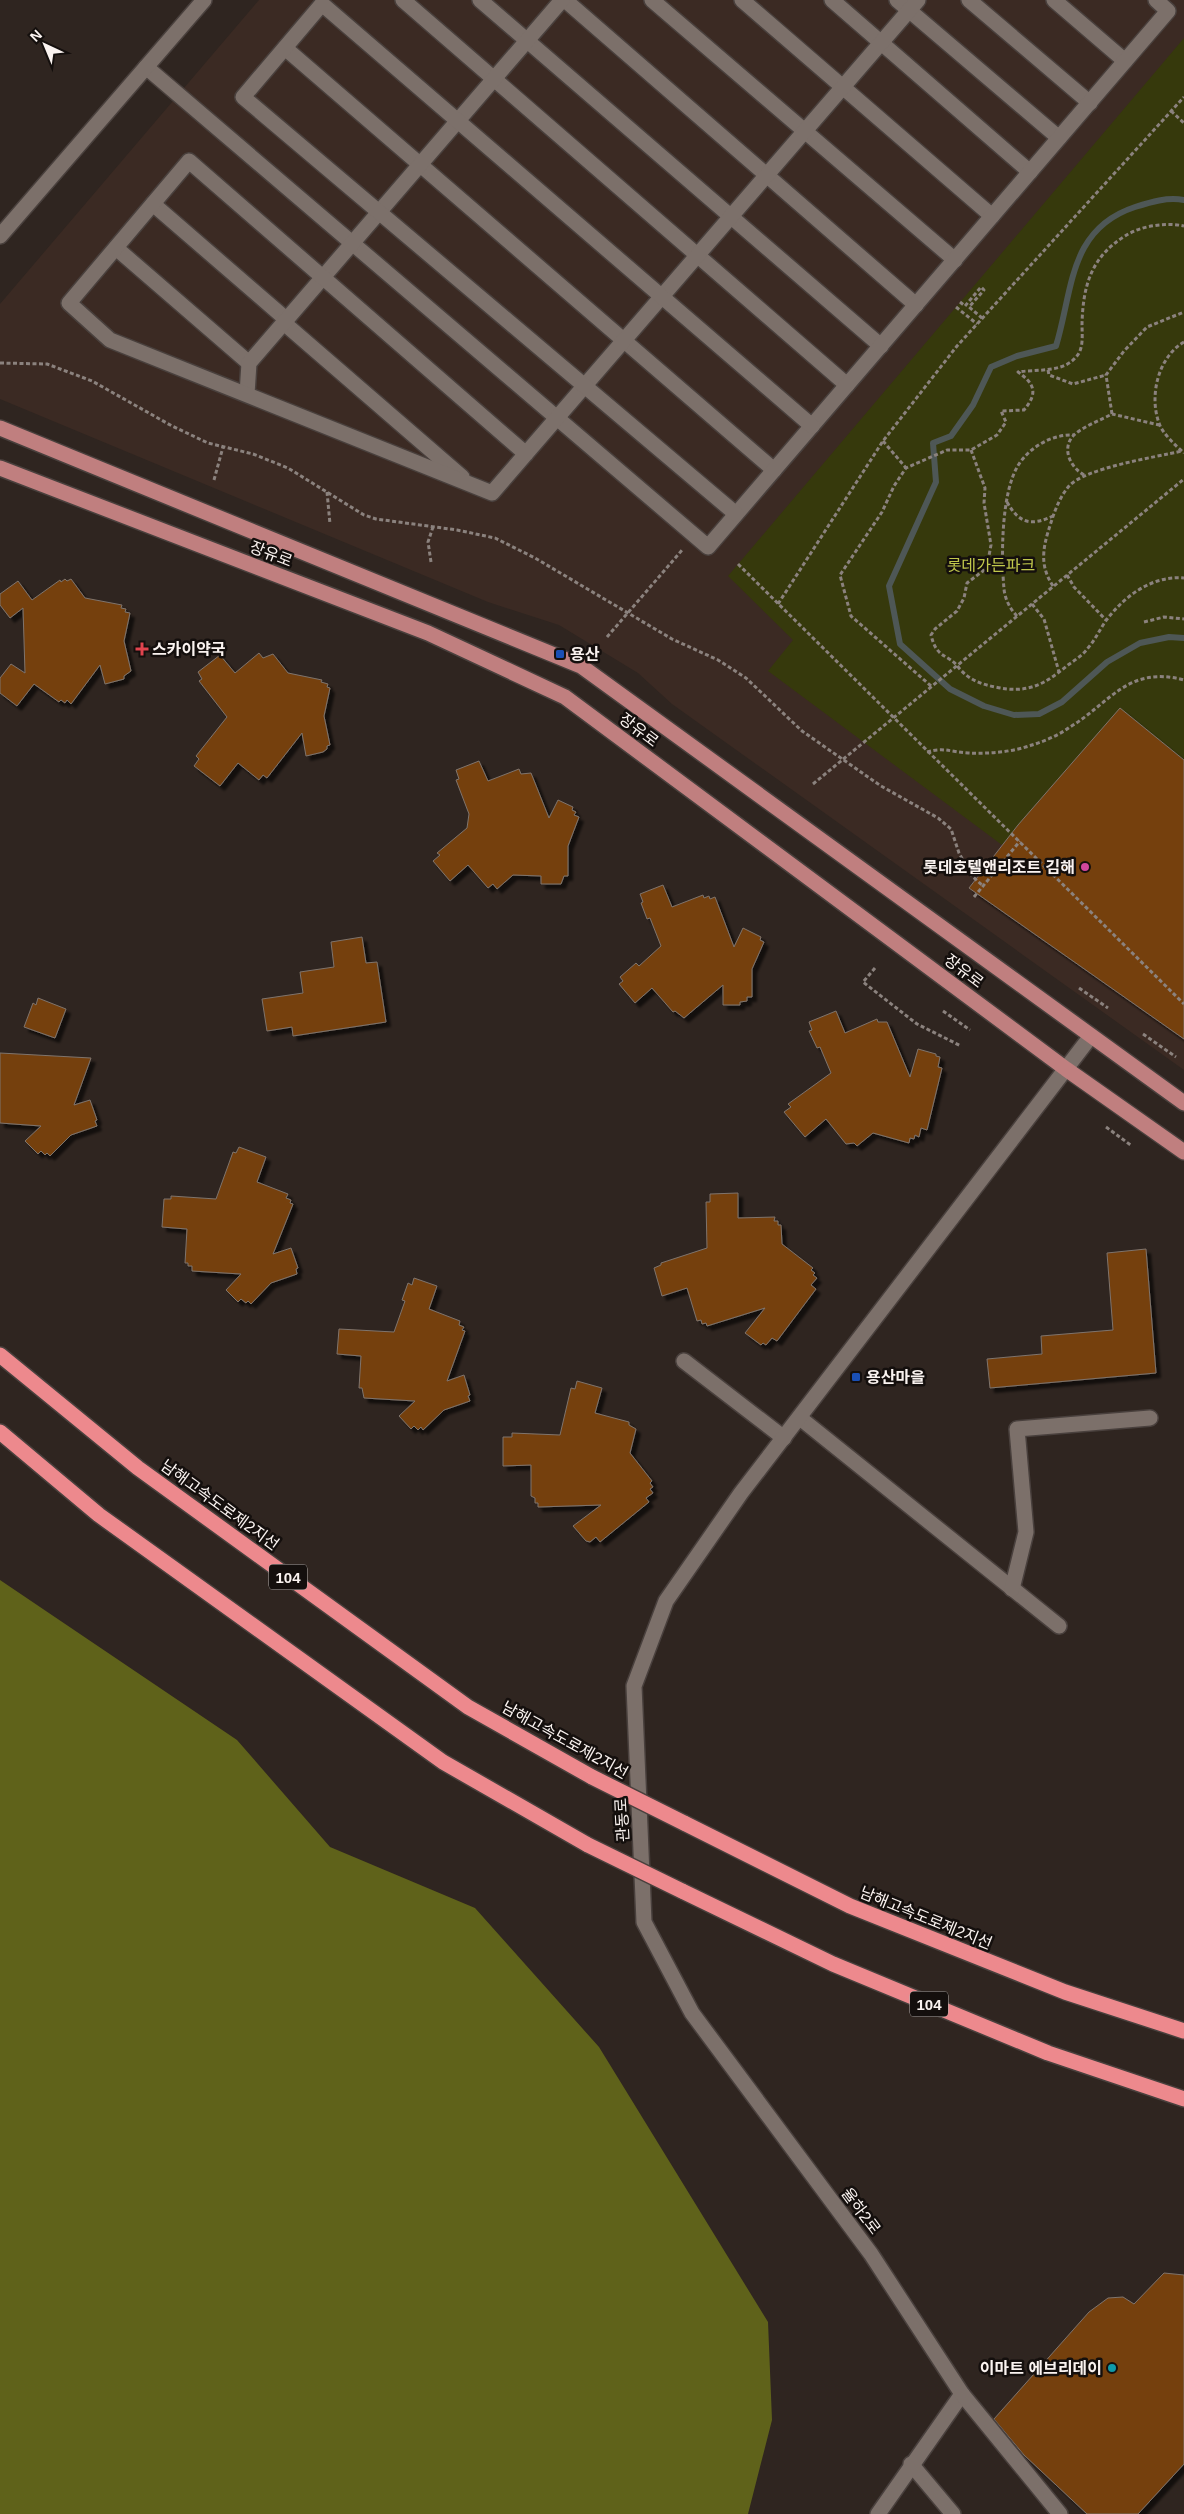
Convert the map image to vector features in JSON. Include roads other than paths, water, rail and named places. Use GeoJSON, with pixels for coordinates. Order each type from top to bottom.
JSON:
{"type":"FeatureCollection","features":[{"type":"Feature","properties":{"kind":"highway","name":"남해고속도로제2지선"},"geometry":{"type":"LineString","coordinates":[[0,1354],[138,1468],[468,1707],[592,1777],[850,1906],[1065,1992],[1184,2031]]}},
{"type":"Feature","properties":{"kind":"highway","name":"104"},"geometry":{"type":"LineString","coordinates":[[0,1432],[99,1515],[443,1762],[588,1845],[834,1964],[1048,2053],[1184,2099]]}},
{"type":"Feature","properties":{"kind":"main road","name":"장유로"},"geometry":{"type":"LineString","coordinates":[[0,428],[581,666],[1184,1103]]}},
{"type":"Feature","properties":{"kind":"main road","name":"장유로"},"geometry":{"type":"LineString","coordinates":[[0,468],[428,633],[565,697],[1066,1069],[1184,1152]]}},
{"type":"Feature","properties":{"kind":"street"},"geometry":{"type":"LineString","coordinates":[[0,236],[204,0]]}},
{"type":"Feature","properties":{"kind":"street"},"geometry":{"type":"LineString","coordinates":[[403,0],[847,385]]}},
{"type":"Feature","properties":{"kind":"street"},"geometry":{"type":"LineString","coordinates":[[480,0],[881,346]]}},
{"type":"Feature","properties":{"kind":"street"},"geometry":{"type":"LineString","coordinates":[[247,394],[249,364],[563,0],[916,305]]}},
{"type":"Feature","properties":{"kind":"street"},"geometry":{"type":"LineString","coordinates":[[652,0],[955,260]]}},
{"type":"Feature","properties":{"kind":"street"},"geometry":{"type":"LineString","coordinates":[[742,0],[992,216]]}},
{"type":"Feature","properties":{"kind":"street"},"geometry":{"type":"LineString","coordinates":[[832,0],[1030,172]]}},
{"type":"Feature","properties":{"kind":"street"},"geometry":{"type":"LineString","coordinates":[[897,0],[914,5],[1059,138]]}},
{"type":"Feature","properties":{"kind":"street"},"geometry":{"type":"LineString","coordinates":[[969,0],[1090,103]]}},
{"type":"Feature","properties":{"kind":"street"},"geometry":{"type":"LineString","coordinates":[[1054,0],[1125,61]]}},
{"type":"Feature","properties":{"kind":"street"},"geometry":{"type":"LineString","coordinates":[[146,67],[708,547],[1168,11],[1156,0]]}},
{"type":"Feature","properties":{"kind":"street"},"geometry":{"type":"LineString","coordinates":[[736,514],[244,97],[322,4],[812,426]]}},
{"type":"Feature","properties":{"kind":"street"},"geometry":{"type":"LineString","coordinates":[[526,454],[189,161],[70,303],[110,340],[492,493],[526,454],[697,255],[914,5]]}},
{"type":"Feature","properties":{"kind":"street"},"geometry":{"type":"LineString","coordinates":[[285,48],[774,470]]}},
{"type":"Feature","properties":{"kind":"street"},"geometry":{"type":"LineString","coordinates":[[152,204],[471,485]]}},
{"type":"Feature","properties":{"kind":"street"},"geometry":{"type":"LineString","coordinates":[[116,248],[249,364]]}},
{"type":"Feature","properties":{"kind":"street"},"geometry":{"type":"LineString","coordinates":[[684,1361],[784,1438],[1091,1036]]}},
{"type":"Feature","properties":{"kind":"street"},"geometry":{"type":"LineString","coordinates":[[800,1418],[1060,1626]]}},
{"type":"Feature","properties":{"kind":"street"},"geometry":{"type":"LineString","coordinates":[[1012,1589],[1026,1532],[1017,1429],[1150,1418]]}},
{"type":"Feature","properties":{"kind":"street","name":"관동로"},"geometry":{"type":"LineString","coordinates":[[644,1922],[634,1686],[666,1601],[742,1492],[784,1438]]}},
{"type":"Feature","properties":{"kind":"street","name":"율하2로"},"geometry":{"type":"LineString","coordinates":[[644,1922],[692,2013],[871,2254],[962,2394],[1060,2514]]}},
{"type":"Feature","properties":{"kind":"street"},"geometry":{"type":"LineString","coordinates":[[878,2514],[911,2464],[962,2394]]}},
{"type":"Feature","properties":{"kind":"street"},"geometry":{"type":"LineString","coordinates":[[911,2464],[952,2514]]}},
{"type":"Feature","properties":{"kind":"waterway"},"geometry":{"type":"LineString","coordinates":[[1184,200],[1165,200],[1135,207],[1113,217],[1097,230],[1085,246],[1077,264],[1056,346],[1017,356],[991,367],[973,405],[951,436],[933,443],[936,482],[889,586],[900,644],[950,689],[984,706],[1014,715],[1039,714],[1062,702],[1107,662],[1140,643],[1169,637],[1184,638]]}},
{"type":"Feature","properties":{"kind":"place","name":"스카이약국"},"geometry":{"type":"Point","coordinates":[142,649]}},
{"type":"Feature","properties":{"kind":"place","name":"용산"},"geometry":{"type":"Point","coordinates":[560,654]}},
{"type":"Feature","properties":{"kind":"place","name":"롯데호텔앤리조트 김해"},"geometry":{"type":"Point","coordinates":[1085,867]}},
{"type":"Feature","properties":{"kind":"place","name":"용산마을"},"geometry":{"type":"Point","coordinates":[856,1377]}},
{"type":"Feature","properties":{"kind":"place","name":"이마트 에브리데이"},"geometry":{"type":"Point","coordinates":[1112,2368]}},
{"type":"Feature","properties":{"kind":"park label","name":"롯데가든파크"},"geometry":{"type":"Point","coordinates":[991,565]}}]}
